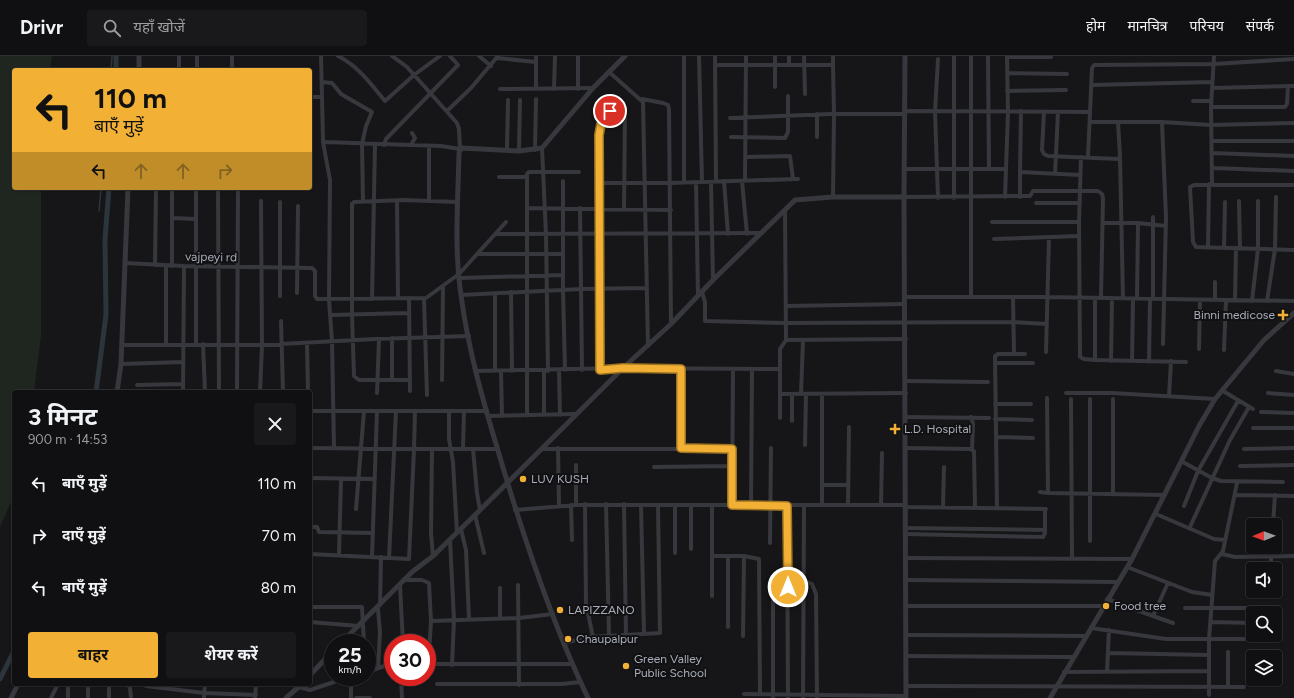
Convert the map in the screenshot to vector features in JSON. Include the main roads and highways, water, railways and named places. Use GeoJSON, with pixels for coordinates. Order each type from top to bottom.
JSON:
{"type":"FeatureCollection","features":[{"type":"Feature","properties":{"kind":"waterway"},"geometry":{"type":"LineString","coordinates":[[111,68],[112,56]]}},
{"type":"Feature","properties":{"kind":"waterway"},"geometry":{"type":"LineString","coordinates":[[116,56],[116,68]]}},
{"type":"Feature","properties":{"kind":"waterway"},"geometry":{"type":"LineString","coordinates":[[99,211],[101,190]]}},
{"type":"Feature","properties":{"kind":"waterway"},"geometry":{"type":"LineString","coordinates":[[96,390],[106,315],[105,239],[109,190]]}},
{"type":"Feature","properties":{"kind":"waterway"},"geometry":{"type":"LineString","coordinates":[[0,679],[12,655]]}},
{"type":"Feature","properties":{"kind":"place","name":"Binni medicose"},"geometry":{"type":"Point","coordinates":[1283,315]}},
{"type":"Feature","properties":{"kind":"place","name":"L.D. Hospital"},"geometry":{"type":"Point","coordinates":[895,429]}},
{"type":"Feature","properties":{"kind":"place","name":"LUV KUSH"},"geometry":{"type":"Point","coordinates":[523,479]}},
{"type":"Feature","properties":{"kind":"place","name":"Food tree"},"geometry":{"type":"Point","coordinates":[1106,606]}},
{"type":"Feature","properties":{"kind":"place","name":"LAPIZZANO"},"geometry":{"type":"Point","coordinates":[560,610]}},
{"type":"Feature","properties":{"kind":"place","name":"Chaupalpur"},"geometry":{"type":"Point","coordinates":[568,639]}},
{"type":"Feature","properties":{"kind":"place","name":"Green Valley Public School"},"geometry":{"type":"Point","coordinates":[626,666]}}]}
